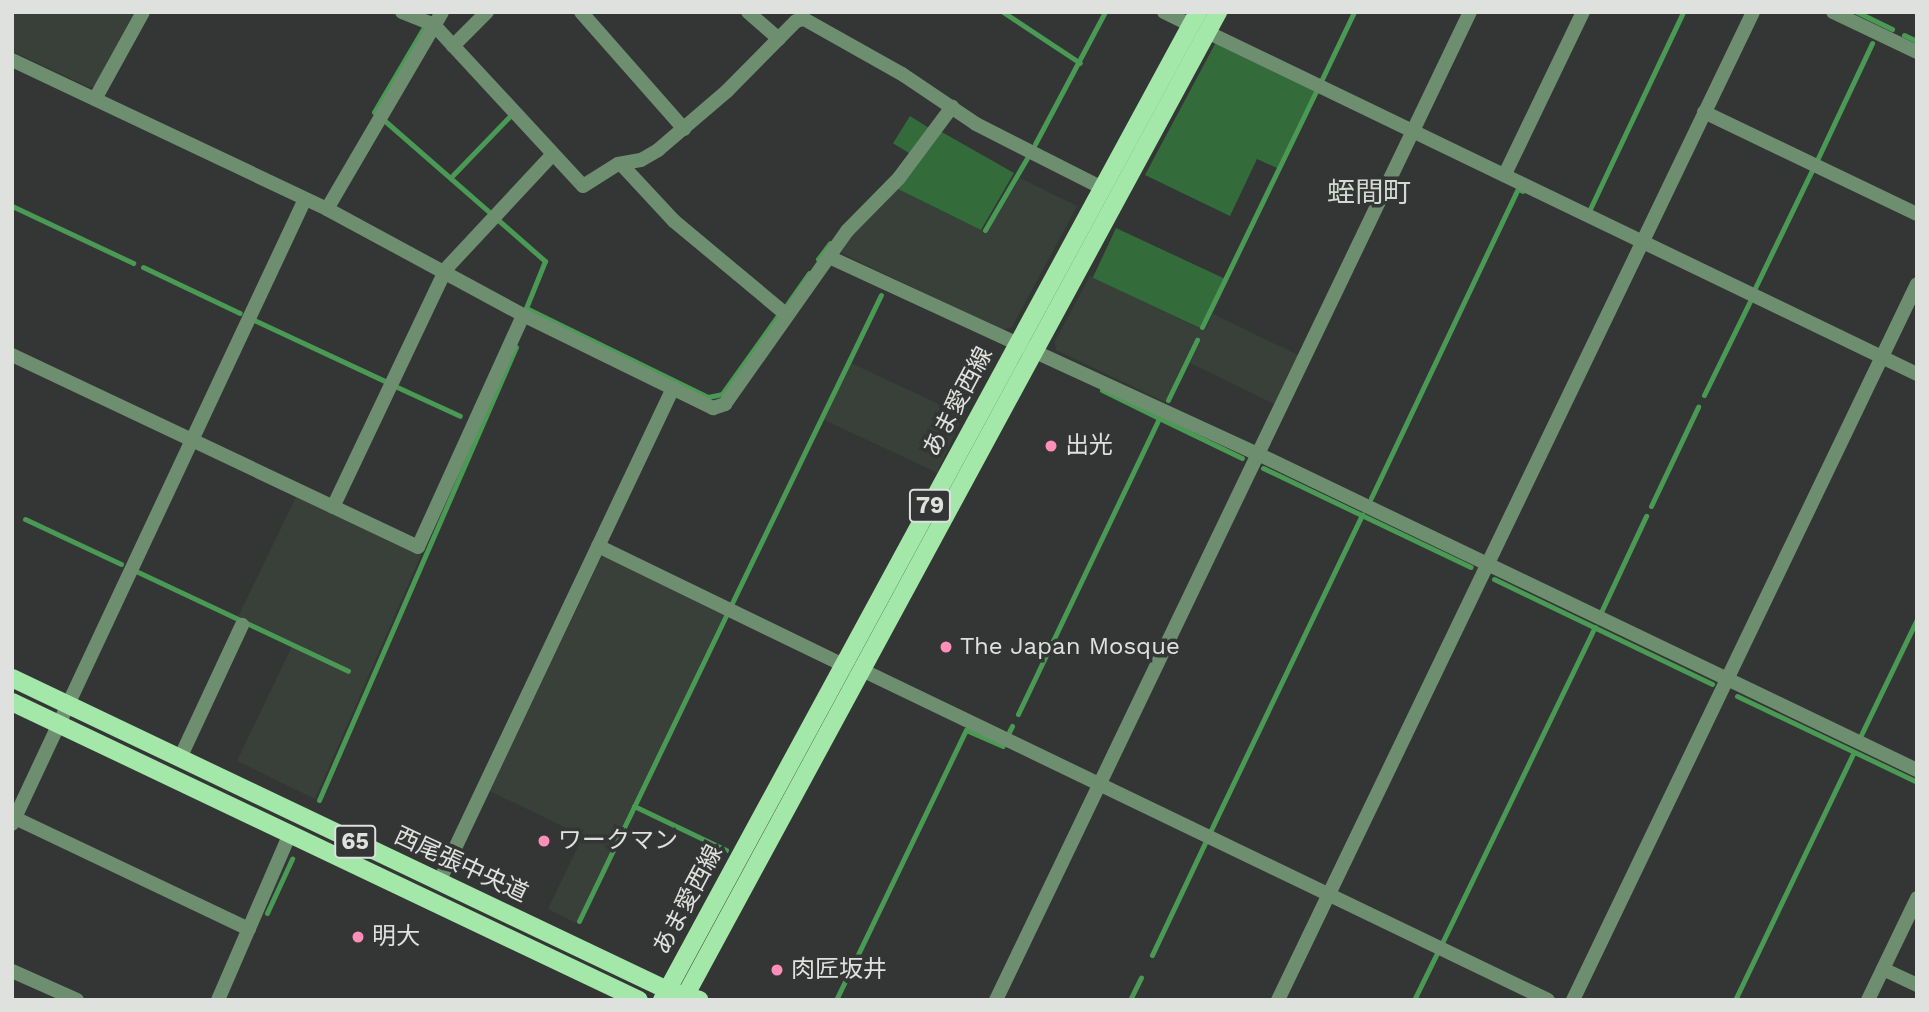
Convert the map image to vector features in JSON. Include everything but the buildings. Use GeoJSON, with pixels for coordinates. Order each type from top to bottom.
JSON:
{"type":"FeatureCollection","features":[{"type":"Feature","properties":{"kind":"main road","name":"あま愛西線"},"geometry":{"type":"LineString","coordinates":[[665,995],[1102,188],[1198,23],[1218,12]]}},
{"type":"Feature","properties":{"kind":"main road","name":"あま愛西線"},"geometry":{"type":"LineString","coordinates":[[690,998],[862,670],[1035,350],[1198,23]]}},
{"type":"Feature","properties":{"kind":"main road","name":"西尾張中央道"},"geometry":{"type":"LineString","coordinates":[[12,678],[439,882],[665,995],[690,998]]}},
{"type":"Feature","properties":{"kind":"main road","name":"西尾張中央道"},"geometry":{"type":"LineString","coordinates":[[12,702],[639,1000]]}},
{"type":"Feature","properties":{"kind":"street"},"geometry":{"type":"LineString","coordinates":[[95,99],[144,12]]}},
{"type":"Feature","properties":{"kind":"street"},"geometry":{"type":"LineString","coordinates":[[402,12],[438,19],[453,46],[583,186],[621,164],[641,160],[684,129],[779,39],[804,19],[951,107],[1102,188]]}},
{"type":"Feature","properties":{"kind":"street"},"geometry":{"type":"LineString","coordinates":[[453,46],[487,12]]}},
{"type":"Feature","properties":{"kind":"street"},"geometry":{"type":"LineString","coordinates":[[581,12],[684,129]]}},
{"type":"Feature","properties":{"kind":"street"},"geometry":{"type":"LineString","coordinates":[[748,12],[779,39]]}},
{"type":"Feature","properties":{"kind":"street"},"geometry":{"type":"LineString","coordinates":[[1164,12],[1198,23],[1917,374]]}},
{"type":"Feature","properties":{"kind":"street"},"geometry":{"type":"LineString","coordinates":[[996,1000],[1469,12]]}},
{"type":"Feature","properties":{"kind":"street"},"geometry":{"type":"LineString","coordinates":[[1505,174],[1583,12]]}},
{"type":"Feature","properties":{"kind":"street"},"geometry":{"type":"LineString","coordinates":[[1278,1000],[1753,12]]}},
{"type":"Feature","properties":{"kind":"street"},"geometry":{"type":"LineString","coordinates":[[1833,12],[1917,52]]}},
{"type":"Feature","properties":{"kind":"street"},"geometry":{"type":"LineString","coordinates":[[327,209],[438,19]]}},
{"type":"Feature","properties":{"kind":"street"},"geometry":{"type":"LineString","coordinates":[[13,62],[327,209],[523,316],[713,408],[725,404],[829,257],[899,178],[951,107]]}},
{"type":"Feature","properties":{"kind":"street"},"geometry":{"type":"LineString","coordinates":[[1704,112],[1917,214]]}},
{"type":"Feature","properties":{"kind":"street"},"geometry":{"type":"LineString","coordinates":[[332,507],[444,273],[552,155]]}},
{"type":"Feature","properties":{"kind":"street"},"geometry":{"type":"LineString","coordinates":[[621,164],[674,221],[787,315]]}},
{"type":"Feature","properties":{"kind":"street"},"geometry":{"type":"LineString","coordinates":[[249,929],[13,821],[189,440],[305,199]]}},
{"type":"Feature","properties":{"kind":"street"},"geometry":{"type":"LineString","coordinates":[[829,257],[1258,454],[1917,770]]}},
{"type":"Feature","properties":{"kind":"street"},"geometry":{"type":"LineString","coordinates":[[1573,1000],[1917,284]]}},
{"type":"Feature","properties":{"kind":"street"},"geometry":{"type":"LineString","coordinates":[[12,355],[418,547],[523,316]]}},
{"type":"Feature","properties":{"kind":"street"},"geometry":{"type":"LineString","coordinates":[[439,882],[673,388]]}},
{"type":"Feature","properties":{"kind":"street"},"geometry":{"type":"LineString","coordinates":[[598,546],[843,665]]}},
{"type":"Feature","properties":{"kind":"street"},"geometry":{"type":"LineString","coordinates":[[180,758],[242,625]]}},
{"type":"Feature","properties":{"kind":"street"},"geometry":{"type":"LineString","coordinates":[[862,670],[1548,1000]]}},
{"type":"Feature","properties":{"kind":"street"},"geometry":{"type":"LineString","coordinates":[[218,1000],[290,834]]}},
{"type":"Feature","properties":{"kind":"street"},"geometry":{"type":"LineString","coordinates":[[1868,1000],[1917,898]]}},
{"type":"Feature","properties":{"kind":"street"},"geometry":{"type":"LineString","coordinates":[[1883,969],[1917,985]]}},
{"type":"Feature","properties":{"kind":"street"},"geometry":{"type":"LineString","coordinates":[[12,971],[77,1000]]}},
{"type":"Feature","properties":{"kind":"shaded area"},"geometry":{"type":"Polygon","coordinates":[[[12,12],[137,12],[96,86],[89,87],[12,51],[12,12]]]}},
{"type":"Feature","properties":{"kind":"shaded area"},"geometry":{"type":"Polygon","coordinates":[[[1020,178],[1077,206],[1012,327],[1002,330],[841,253],[856,228],[896,188],[987,233],[1020,178]]]}},
{"type":"Feature","properties":{"kind":"shaded area"},"geometry":{"type":"Polygon","coordinates":[[[1090,276],[1205,331],[1213,314],[1298,355],[1274,404],[1190,363],[1201,341],[1195,338],[1165,402],[1056,350],[1055,341],[1090,276]]]}},
{"type":"Feature","properties":{"kind":"shaded area"},"geometry":{"type":"Polygon","coordinates":[[[851,363],[963,415],[937,473],[824,420],[851,363]]]}},
{"type":"Feature","properties":{"kind":"shaded area"},"geometry":{"type":"Polygon","coordinates":[[[297,495],[421,555],[315,799],[237,761],[293,644],[238,617],[297,495]]]}},
{"type":"Feature","properties":{"kind":"shaded area"},"geometry":{"type":"Polygon","coordinates":[[[602,556],[725,612],[576,923],[548,909],[583,836],[490,791],[602,556]]]}},
{"type":"Feature","properties":{"kind":"green space"},"geometry":{"type":"Polygon","coordinates":[[[1222,43],[1315,89],[1277,168],[1257,159],[1230,216],[1145,175],[1215,44],[1222,43]]]}},
{"type":"Feature","properties":{"kind":"green space"},"geometry":{"type":"Polygon","coordinates":[[[910,116],[929,128],[912,155],[893,143],[910,116]]]}},
{"type":"Feature","properties":{"kind":"green space"},"geometry":{"type":"Polygon","coordinates":[[[940,131],[1014,173],[981,230],[896,188],[940,131]]]}},
{"type":"Feature","properties":{"kind":"green space"},"geometry":{"type":"Polygon","coordinates":[[[1116,228],[1224,278],[1201,328],[1093,278],[1116,228]]]}},
{"type":"Feature","properties":{"kind":"waterway"},"geometry":{"type":"LineString","coordinates":[[1003,12],[1080,63]]}},
{"type":"Feature","properties":{"kind":"waterway"},"geometry":{"type":"LineString","coordinates":[[1035,144],[1105,12]]}},
{"type":"Feature","properties":{"kind":"waterway"},"geometry":{"type":"LineString","coordinates":[[1322,79],[1354,12]]}},
{"type":"Feature","properties":{"kind":"waterway"},"geometry":{"type":"LineString","coordinates":[[1590,209],[1683,12]]}},
{"type":"Feature","properties":{"kind":"waterway"},"geometry":{"type":"LineString","coordinates":[[1857,12],[1892,29]]}},
{"type":"Feature","properties":{"kind":"waterway"},"geometry":{"type":"LineString","coordinates":[[374,112],[424,27]]}},
{"type":"Feature","properties":{"kind":"waterway"},"geometry":{"type":"LineString","coordinates":[[1904,35],[1917,41]]}},
{"type":"Feature","properties":{"kind":"waterway"},"geometry":{"type":"LineString","coordinates":[[1818,158],[1872,43]]}},
{"type":"Feature","properties":{"kind":"waterway"},"geometry":{"type":"LineString","coordinates":[[1202,327],[1316,91]]}},
{"type":"Feature","properties":{"kind":"waterway"},"geometry":{"type":"LineString","coordinates":[[453,175],[511,115]]}},
{"type":"Feature","properties":{"kind":"waterway"},"geometry":{"type":"LineString","coordinates":[[385,121],[488,211]]}},
{"type":"Feature","properties":{"kind":"waterway"},"geometry":{"type":"LineString","coordinates":[[985,230],[1027,158]]}},
{"type":"Feature","properties":{"kind":"waterway"},"geometry":{"type":"LineString","coordinates":[[1755,288],[1812,170]]}},
{"type":"Feature","properties":{"kind":"waterway"},"geometry":{"type":"LineString","coordinates":[[1371,498],[1518,189],[1523,191]]}},
{"type":"Feature","properties":{"kind":"waterway"},"geometry":{"type":"LineString","coordinates":[[12,206],[133,263]]}},
{"type":"Feature","properties":{"kind":"waterway"},"geometry":{"type":"LineString","coordinates":[[497,219],[545,261],[526,308],[708,397],[722,394],[779,314]]}},
{"type":"Feature","properties":{"kind":"waterway"},"geometry":{"type":"LineString","coordinates":[[818,259],[830,243]]}},
{"type":"Feature","properties":{"kind":"waterway"},"geometry":{"type":"LineString","coordinates":[[143,267],[240,313]]}},
{"type":"Feature","properties":{"kind":"waterway"},"geometry":{"type":"LineString","coordinates":[[786,306],[809,273]]}},
{"type":"Feature","properties":{"kind":"waterway"},"geometry":{"type":"LineString","coordinates":[[732,603],[881,295]]}},
{"type":"Feature","properties":{"kind":"waterway"},"geometry":{"type":"LineString","coordinates":[[1704,395],[1751,299]]}},
{"type":"Feature","properties":{"kind":"waterway"},"geometry":{"type":"LineString","coordinates":[[254,320],[387,382]]}},
{"type":"Feature","properties":{"kind":"waterway"},"geometry":{"type":"LineString","coordinates":[[1168,400],[1197,340]]}},
{"type":"Feature","properties":{"kind":"waterway"},"geometry":{"type":"LineString","coordinates":[[319,800],[516,347]]}},
{"type":"Feature","properties":{"kind":"waterway"},"geometry":{"type":"LineString","coordinates":[[397,387],[460,416]]}},
{"type":"Feature","properties":{"kind":"waterway"},"geometry":{"type":"LineString","coordinates":[[1102,390],[1159,418]]}},
{"type":"Feature","properties":{"kind":"waterway"},"geometry":{"type":"LineString","coordinates":[[1651,506],[1698,407]]}},
{"type":"Feature","properties":{"kind":"waterway"},"geometry":{"type":"LineString","coordinates":[[1018,714],[1159,418],[1242,458]]}},
{"type":"Feature","properties":{"kind":"waterway"},"geometry":{"type":"LineString","coordinates":[[1263,468],[1471,567]]}},
{"type":"Feature","properties":{"kind":"waterway"},"geometry":{"type":"LineString","coordinates":[[1210,832],[1362,515]]}},
{"type":"Feature","properties":{"kind":"waterway"},"geometry":{"type":"LineString","coordinates":[[1602,610],[1646,516]]}},
{"type":"Feature","properties":{"kind":"waterway"},"geometry":{"type":"LineString","coordinates":[[25,519],[121,564]]}},
{"type":"Feature","properties":{"kind":"waterway"},"geometry":{"type":"LineString","coordinates":[[138,572],[348,671]]}},
{"type":"Feature","properties":{"kind":"waterway"},"geometry":{"type":"LineString","coordinates":[[1494,579],[1712,684]]}},
{"type":"Feature","properties":{"kind":"waterway"},"geometry":{"type":"LineString","coordinates":[[579,921],[726,615]]}},
{"type":"Feature","properties":{"kind":"waterway"},"geometry":{"type":"LineString","coordinates":[[1861,735],[1917,619]]}},
{"type":"Feature","properties":{"kind":"waterway"},"geometry":{"type":"LineString","coordinates":[[1442,943],[1595,627]]}},
{"type":"Feature","properties":{"kind":"waterway"},"geometry":{"type":"LineString","coordinates":[[1737,696],[1917,782]]}},
{"type":"Feature","properties":{"kind":"waterway"},"geometry":{"type":"LineString","coordinates":[[1008,734],[1012,726]]}},
{"type":"Feature","properties":{"kind":"waterway"},"geometry":{"type":"LineString","coordinates":[[836,1000],[966,730],[1003,746]]}},
{"type":"Feature","properties":{"kind":"waterway"},"geometry":{"type":"LineString","coordinates":[[1735,1000],[1854,752]]}},
{"type":"Feature","properties":{"kind":"waterway"},"geometry":{"type":"LineString","coordinates":[[634,806],[726,850]]}},
{"type":"Feature","properties":{"kind":"waterway"},"geometry":{"type":"LineString","coordinates":[[1152,955],[1205,843]]}},
{"type":"Feature","properties":{"kind":"waterway"},"geometry":{"type":"LineString","coordinates":[[267,913],[292,859]]}},
{"type":"Feature","properties":{"kind":"waterway"},"geometry":{"type":"LineString","coordinates":[[1414,1000],[1437,953]]}},
{"type":"Feature","properties":{"kind":"waterway"},"geometry":{"type":"LineString","coordinates":[[1130,1000],[1141,977]]}},
{"type":"Feature","properties":{"kind":"place","name":"出光"},"geometry":{"type":"Point","coordinates":[1051,446]}},
{"type":"Feature","properties":{"kind":"place","name":"The Japan Mosque"},"geometry":{"type":"Point","coordinates":[946,647]}},
{"type":"Feature","properties":{"kind":"place","name":"ワークマン"},"geometry":{"type":"Point","coordinates":[544,841]}},
{"type":"Feature","properties":{"kind":"place","name":"明大"},"geometry":{"type":"Point","coordinates":[358,937]}},
{"type":"Feature","properties":{"kind":"place","name":"肉匠坂井"},"geometry":{"type":"Point","coordinates":[777,970]}},
{"type":"Feature","properties":{"kind":"district","name":"蛭間町"},"geometry":{"type":"Point","coordinates":[1369,193]}}]}
